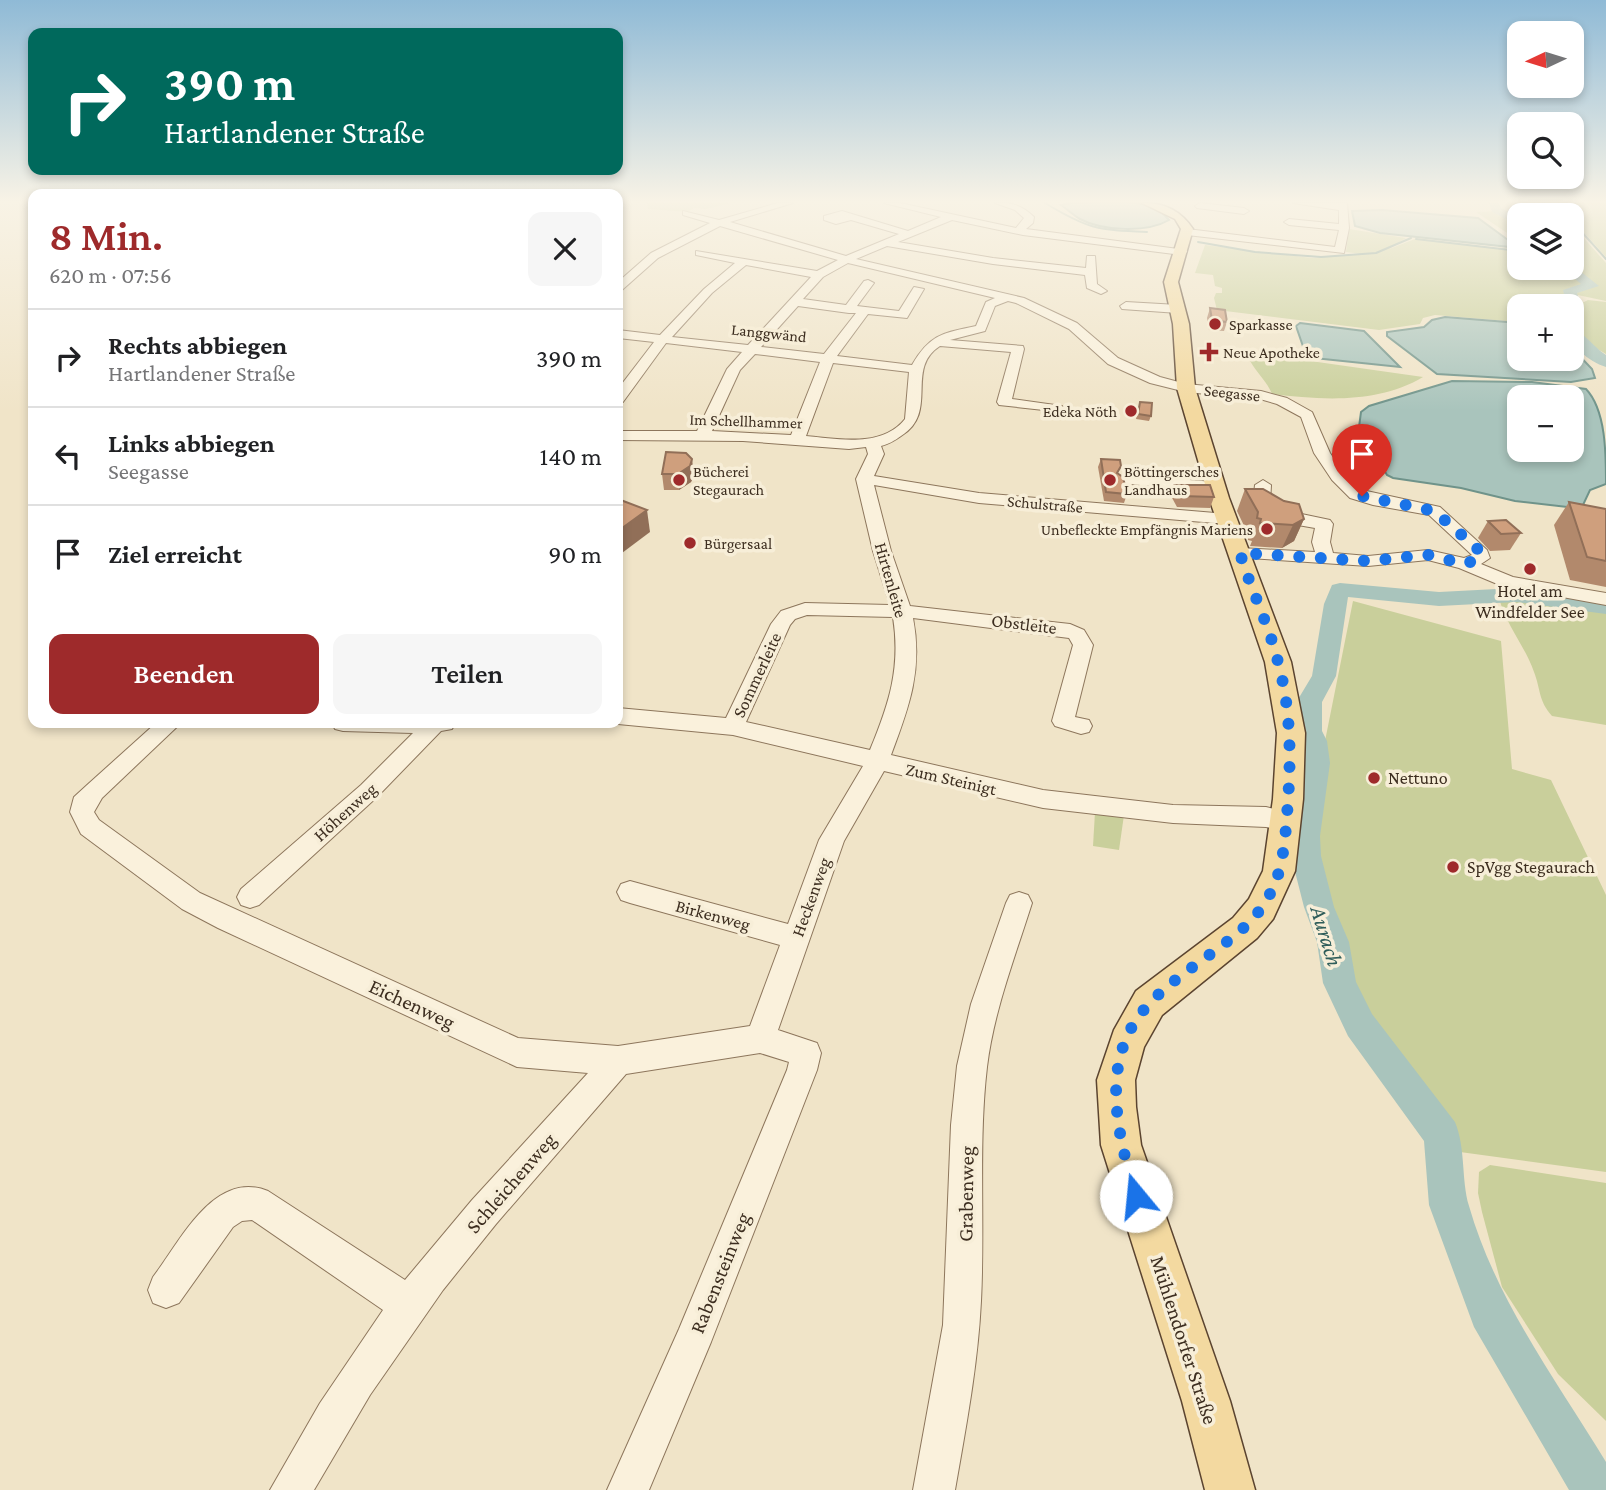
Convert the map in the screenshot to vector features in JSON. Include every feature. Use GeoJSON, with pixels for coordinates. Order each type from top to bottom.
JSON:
{"type":"FeatureCollection","features":[{"type":"Feature","properties":{"kind":"main road","name":"Mühlendorfer Straße"},"geometry":{"type":"LineString","coordinates":[[1174,273],[1171,282],[1184,342],[1186,388],[1215,487],[1278,662],[1291,733],[1286,821],[1279,871],[1261,909],[1244,928],[1149,1003],[1126,1042],[1116,1080],[1121,1145],[1206,1401],[1230,1490]]}},
{"type":"Feature","properties":{"kind":"street"},"geometry":{"type":"LineString","coordinates":[[623,391],[637,370],[730,273]]}},
{"type":"Feature","properties":{"kind":"street"},"geometry":{"type":"LineString","coordinates":[[805,273],[819,275]]}},
{"type":"Feature","properties":{"kind":"street"},"geometry":{"type":"LineString","coordinates":[[702,436],[724,386],[749,349],[823,273]]}},
{"type":"Feature","properties":{"kind":"street"},"geometry":{"type":"LineString","coordinates":[[903,273],[1007,297],[1037,307],[1073,326],[1113,361],[1131,371],[1186,388]]}},
{"type":"Feature","properties":{"kind":"street"},"geometry":{"type":"LineString","coordinates":[[1089,273],[1091,286],[1101,291]]}},
{"type":"Feature","properties":{"kind":"street"},"geometry":{"type":"LineString","coordinates":[[796,440],[817,380],[868,283]]}},
{"type":"Feature","properties":{"kind":"street"},"geometry":{"type":"LineString","coordinates":[[796,302],[903,314],[918,289]]}},
{"type":"Feature","properties":{"kind":"street"},"geometry":{"type":"LineString","coordinates":[[864,479],[876,454],[872,443],[895,435],[912,419],[915,410],[916,369],[920,358],[935,343],[947,336],[981,328],[990,304],[1007,297]]}},
{"type":"Feature","properties":{"kind":"street"},"geometry":{"type":"LineString","coordinates":[[1126,306],[1178,309]]}},
{"type":"Feature","properties":{"kind":"street","name":"Langgwänd"},"geometry":{"type":"LineString","coordinates":[[623,335],[916,369]]}},
{"type":"Feature","properties":{"kind":"street"},"geometry":{"type":"LineString","coordinates":[[935,343],[1018,349],[1004,402],[1057,409]]}},
{"type":"Feature","properties":{"kind":"street","name":"Seegasse"},"geometry":{"type":"LineString","coordinates":[[1186,388],[1261,395],[1303,411],[1310,421],[1322,453],[1345,484],[1362,496],[1423,508],[1442,516],[1481,554],[1481,558],[1465,564]]}},
{"type":"Feature","properties":{"kind":"street","name":"Im Schellhammer"},"geometry":{"type":"LineString","coordinates":[[623,436],[702,436],[872,443]]}},
{"type":"Feature","properties":{"kind":"street","name":"Schulstraße"},"geometry":{"type":"LineString","coordinates":[[864,479],[979,498],[1227,519]]}},
{"type":"Feature","properties":{"kind":"street","name":"Hirtenleite"},"geometry":{"type":"LineString","coordinates":[[864,479],[902,611],[906,634],[905,679],[901,701],[877,762]]}},
{"type":"Feature","properties":{"kind":"street"},"geometry":{"type":"LineString","coordinates":[[1125,480],[1215,487]]}},
{"type":"Feature","properties":{"kind":"street"},"geometry":{"type":"LineString","coordinates":[[1263,485],[1264,510],[1286,518],[1324,524],[1321,542],[1325,558]]}},
{"type":"Feature","properties":{"kind":"street"},"geometry":{"type":"LineString","coordinates":[[1240,553],[1368,561],[1428,555],[1465,564],[1509,582],[1606,598]]}},
{"type":"Feature","properties":{"kind":"street","name":"Sommerleite"},"geometry":{"type":"LineString","coordinates":[[733,727],[771,642],[788,615],[805,609],[902,611]]}},
{"type":"Feature","properties":{"kind":"street","name":"Obstleite"},"geometry":{"type":"LineString","coordinates":[[902,611],[1060,627],[1077,634],[1083,645],[1063,721],[1082,726]]}},
{"type":"Feature","properties":{"kind":"street","name":"Zum Steinigt"},"geometry":{"type":"LineString","coordinates":[[623,716],[733,727],[1054,801],[1121,810],[1266,817],[1286,821]]}},
{"type":"Feature","properties":{"kind":"street","name":"Eichenweg"},"geometry":{"type":"LineString","coordinates":[[164,728],[94,792],[83,804],[82,812],[90,827],[191,901],[228,920],[517,1052],[618,1061],[760,1039],[806,1053]]}},
{"type":"Feature","properties":{"kind":"street","name":"Höhenweg"},"geometry":{"type":"LineString","coordinates":[[250,897],[369,791],[431,728]]}},
{"type":"Feature","properties":{"kind":"street","name":"Heckenweg"},"geometry":{"type":"LineString","coordinates":[[760,1039],[832,840],[877,762]]}},
{"type":"Feature","properties":{"kind":"street","name":"Birkenweg"},"geometry":{"type":"LineString","coordinates":[[629,892],[796,938]]}},
{"type":"Feature","properties":{"kind":"street","name":"Grabenweg"},"geometry":{"type":"LineString","coordinates":[[934,1490],[947,1422],[963,1303],[966,1136],[972,1067],[981,1015],[1019,903]]}},
{"type":"Feature","properties":{"kind":"street","name":"Rabensteinweg"},"geometry":{"type":"LineString","coordinates":[[628,1490],[692,1342],[802,1070],[806,1053]]}},
{"type":"Feature","properties":{"kind":"street","name":"Schleichenweg"},"geometry":{"type":"LineString","coordinates":[[291,1490],[323,1431],[408,1308],[483,1213],[618,1061]]}},
{"type":"Feature","properties":{"kind":"street"},"geometry":{"type":"LineString","coordinates":[[166,1290],[222,1215],[237,1205],[256,1203],[391,1292],[408,1308]]}},
{"type":"Feature","properties":{"kind":"green space"},"geometry":{"type":"Polygon","coordinates":[[[1195,273],[1507,273],[1507,280],[1580,280],[1586,285],[1566,292],[1567,294],[1507,294],[1507,321],[1435,315],[1423,318],[1420,324],[1379,330],[1217,310],[1214,298],[1216,293],[1222,293],[1222,288],[1215,286],[1213,275],[1195,273]]]}},
{"type":"Feature","properties":{"kind":"green space"},"geometry":{"type":"Polygon","coordinates":[[[1584,273],[1606,273],[1606,301],[1584,296],[1584,294],[1573,294],[1594,287],[1584,278],[1584,273]]]}},
{"type":"Feature","properties":{"kind":"green space"},"geometry":{"type":"Polygon","coordinates":[[[1584,302],[1606,302],[1606,354],[1584,341],[1584,302]]]}},
{"type":"Feature","properties":{"kind":"green space"},"geometry":{"type":"Polygon","coordinates":[[[1247,352],[1423,377],[1406,386],[1369,396],[1310,398],[1272,394],[1251,363],[1247,352]]]}},
{"type":"Feature","properties":{"kind":"green space"},"geometry":{"type":"Polygon","coordinates":[[[1499,598],[1548,601],[1606,610],[1606,725],[1552,716],[1544,705],[1530,662],[1499,598]]]}},
{"type":"Feature","properties":{"kind":"green space","name":"SpVgg Stegaurach"},"geometry":{"type":"Polygon","coordinates":[[[1353,601],[1501,641],[1512,769],[1551,780],[1606,895],[1606,1172],[1460,1152],[1363,1022],[1309,847],[1322,756],[1353,601]]]}},
{"type":"Feature","properties":{"kind":"green space"},"geometry":{"type":"Polygon","coordinates":[[[1095,812],[1124,815],[1119,850],[1093,846],[1095,812]]]}},
{"type":"Feature","properties":{"kind":"green space"},"geometry":{"type":"Polygon","coordinates":[[[1490,1165],[1606,1183],[1606,1421],[1558,1374],[1502,1287],[1478,1193],[1479,1172],[1490,1165]]]}},
{"type":"Feature","properties":{"kind":"water"},"geometry":{"type":"Polygon","coordinates":[[[1445,317],[1507,322],[1507,371],[1584,371],[1584,361],[1592,369],[1595,378],[1571,382],[1437,374],[1387,336],[1387,332],[1424,327],[1432,320],[1445,317]]]}},
{"type":"Feature","properties":{"kind":"water"},"geometry":{"type":"Polygon","coordinates":[[[1300,323],[1364,331],[1400,367],[1306,355],[1296,326],[1300,323]]]}},
{"type":"Feature","properties":{"kind":"water"},"geometry":{"type":"Polygon","coordinates":[[[1452,381],[1532,382],[1555,385],[1507,385],[1507,462],[1584,462],[1586,389],[1598,408],[1601,420],[1606,484],[1590,490],[1583,505],[1576,508],[1515,501],[1461,488],[1393,478],[1387,475],[1359,427],[1361,412],[1369,406],[1452,381]]]}},
{"type":"Feature","properties":{"kind":"building"},"geometry":{"type":"Polygon","coordinates":[[[1210,308],[1225,310],[1227,322],[1212,320],[1210,308]]]}},
{"type":"Feature","properties":{"kind":"building"},"geometry":{"type":"Polygon","coordinates":[[[1140,402],[1152,403],[1151,416],[1138,414],[1140,402]]]}},
{"type":"Feature","properties":{"kind":"building"},"geometry":{"type":"Polygon","coordinates":[[[666,452],[686,453],[692,459],[690,466],[678,474],[662,474],[666,452]]]}},
{"type":"Feature","properties":{"kind":"building"},"geometry":{"type":"Polygon","coordinates":[[[1101,459],[1120,460],[1121,466],[1117,473],[1123,477],[1127,494],[1106,492],[1101,459]]]}},
{"type":"Feature","properties":{"kind":"building"},"geometry":{"type":"Polygon","coordinates":[[[1175,485],[1210,485],[1214,497],[1181,496],[1175,485]]]}},
{"type":"Feature","properties":{"kind":"building"},"geometry":{"type":"Polygon","coordinates":[[[1245,489],[1263,489],[1284,501],[1299,504],[1304,519],[1293,525],[1260,523],[1258,512],[1245,489]]]}},
{"type":"Feature","properties":{"kind":"building"},"geometry":{"type":"Polygon","coordinates":[[[623,501],[647,510],[623,527],[623,501]]]}},
{"type":"Feature","properties":{"kind":"building"},"geometry":{"type":"Polygon","coordinates":[[[1569,502],[1606,509],[1606,561],[1587,557],[1569,502]]]}},
{"type":"Feature","properties":{"kind":"building"},"geometry":{"type":"Polygon","coordinates":[[[1506,520],[1521,533],[1501,534],[1488,521],[1506,520]]]}},
{"type":"Feature","properties":{"kind":"waterway","name":"Aurach"},"geometry":{"type":"LineString","coordinates":[[1571,294],[1570,290],[1592,286],[1584,280]]}},
{"type":"Feature","properties":{"kind":"waterway","name":"Aurach"},"geometry":{"type":"LineString","coordinates":[[1584,347],[1606,362]]}},
{"type":"Feature","properties":{"kind":"waterway","name":"Aurach"},"geometry":{"type":"LineString","coordinates":[[1596,1490],[1489,1312],[1449,1205],[1442,1135],[1360,1025],[1340,983],[1333,942],[1319,907],[1306,856],[1306,836],[1317,763],[1314,741],[1309,731],[1309,701],[1324,676],[1332,618],[1340,590],[1439,599],[1516,595],[1606,607]]}},
{"type":"Feature","properties":{"kind":"place","name":"Sparkasse"},"geometry":{"type":"Point","coordinates":[1215,324]}},
{"type":"Feature","properties":{"kind":"place","name":"Neue Apotheke"},"geometry":{"type":"Point","coordinates":[1209,352]}},
{"type":"Feature","properties":{"kind":"place","name":"Edeka Nöth"},"geometry":{"type":"Point","coordinates":[1131,411]}},
{"type":"Feature","properties":{"kind":"place","name":"Bücherei Stegaurach"},"geometry":{"type":"Point","coordinates":[679,480]}},
{"type":"Feature","properties":{"kind":"place","name":"Böttingersches Landhaus"},"geometry":{"type":"Point","coordinates":[1110,480]}},
{"type":"Feature","properties":{"kind":"place","name":"Unbefleckte Empfängnis Mariens"},"geometry":{"type":"Point","coordinates":[1267,529]}},
{"type":"Feature","properties":{"kind":"place","name":"Bürgersaal"},"geometry":{"type":"Point","coordinates":[690,543]}},
{"type":"Feature","properties":{"kind":"place","name":"Hotel am Windfelder See"},"geometry":{"type":"Point","coordinates":[1530,569]}},
{"type":"Feature","properties":{"kind":"place","name":"Nettuno"},"geometry":{"type":"Point","coordinates":[1374,778]}},
{"type":"Feature","properties":{"kind":"place","name":"SpVgg Stegaurach"},"geometry":{"type":"Point","coordinates":[1453,867]}},
{"type":"Feature","properties":{"kind":"route"},"geometry":{"type":"LineString","coordinates":[[1136,1196],[1121,1145],[1116,1107],[1116,1080],[1126,1042],[1149,1003],[1244,928],[1261,909],[1272,892],[1284,842],[1291,733],[1278,662],[1240,553],[1368,561],[1428,555],[1465,564],[1481,558],[1477,548],[1434,511],[1362,496]]}}]}
